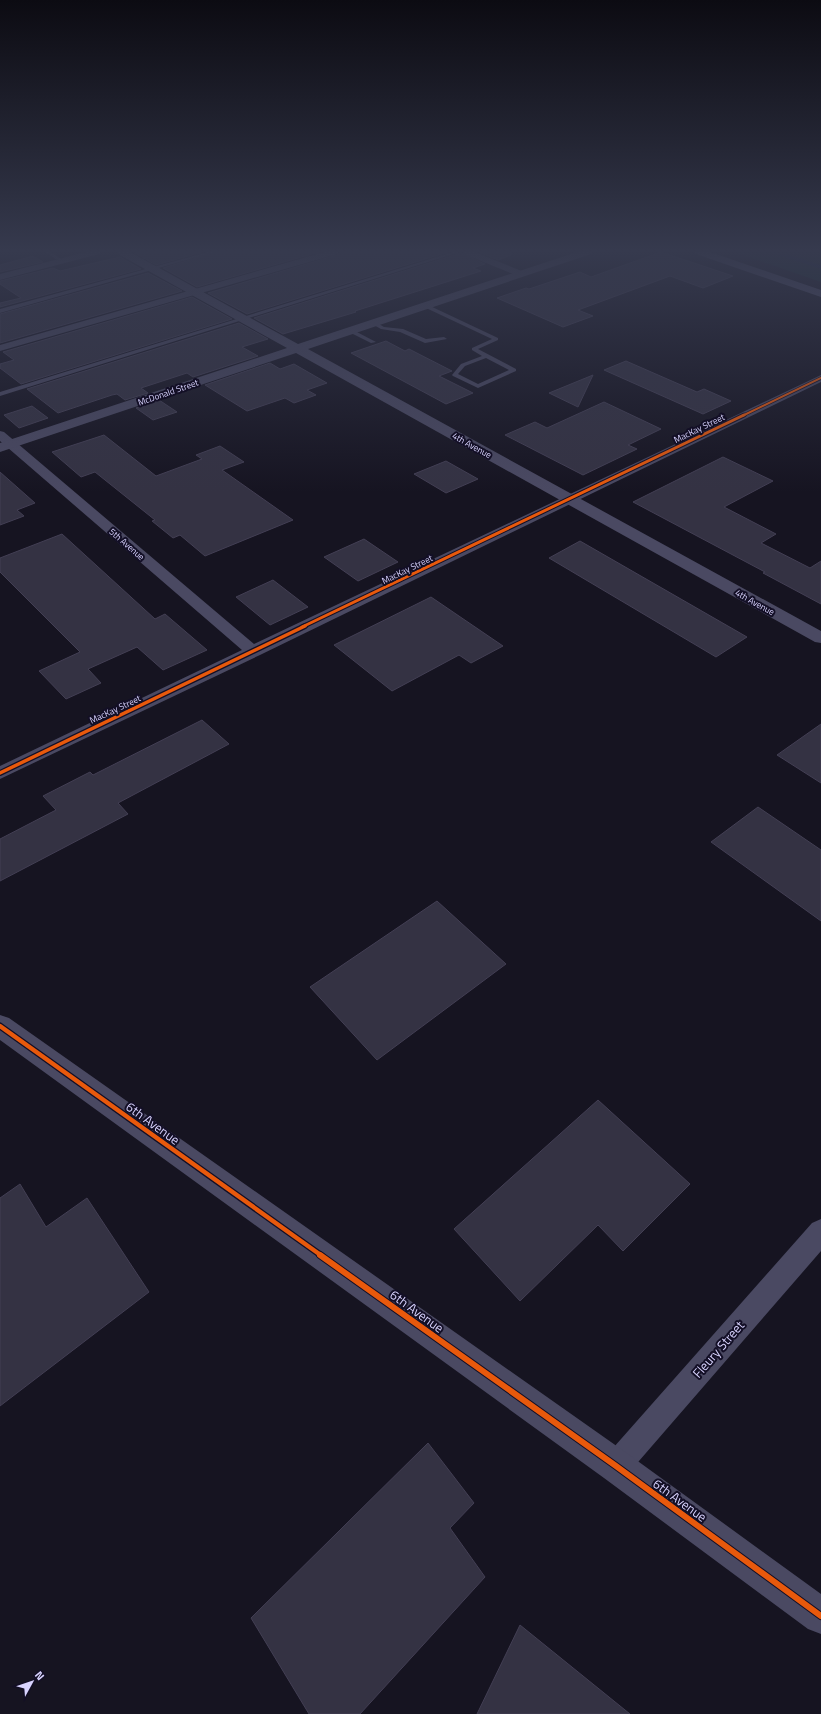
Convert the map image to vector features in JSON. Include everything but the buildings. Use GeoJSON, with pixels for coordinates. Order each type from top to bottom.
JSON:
{"type":"FeatureCollection","features":[{"type":"Feature","properties":{"kind":"street"},"geometry":{"type":"LineString","coordinates":[[0,348],[55,332]]}},
{"type":"Feature","properties":{"kind":"street","name":"4th Avenue"},"geometry":{"type":"LineString","coordinates":[[268,332],[821,638]]}},
{"type":"Feature","properties":{"kind":"street","name":"McDonald Street"},"geometry":{"type":"LineString","coordinates":[[6,446],[348,332]]}},
{"type":"Feature","properties":{"kind":"street","name":"MacKay Street"},"geometry":{"type":"LineString","coordinates":[[0,773],[821,378]]}},
{"type":"Feature","properties":{"kind":"street","name":"5th Avenue"},"geometry":{"type":"LineString","coordinates":[[0,435],[6,446],[254,652]]}},
{"type":"Feature","properties":{"kind":"street","name":"6th Avenue"},"geometry":{"type":"LineString","coordinates":[[0,1026],[616,1466],[821,1616]]}},
{"type":"Feature","properties":{"kind":"street","name":"Fleury Street"},"geometry":{"type":"LineString","coordinates":[[616,1466],[821,1232]]}},
{"type":"Feature","properties":{"kind":"lane"},"geometry":{"type":"LineString","coordinates":[[0,394],[198,332]]}},
{"type":"Feature","properties":{"kind":"lane"},"geometry":{"type":"LineString","coordinates":[[353,332],[373,342]]}},
{"type":"Feature","properties":{"kind":"lane"},"geometry":{"type":"LineString","coordinates":[[405,332],[425,341],[444,339]]}},
{"type":"Feature","properties":{"kind":"lane"},"geometry":{"type":"LineString","coordinates":[[481,332],[496,339],[474,349],[514,370],[478,386],[455,375],[463,365],[486,356]]}},
{"type":"Feature","properties":{"kind":"cycle path"},"geometry":{"type":"LineString","coordinates":[[0,773],[821,378]]}},
{"type":"Feature","properties":{"kind":"cycle path"},"geometry":{"type":"LineString","coordinates":[[0,1026],[616,1466],[821,1616]]}}]}
